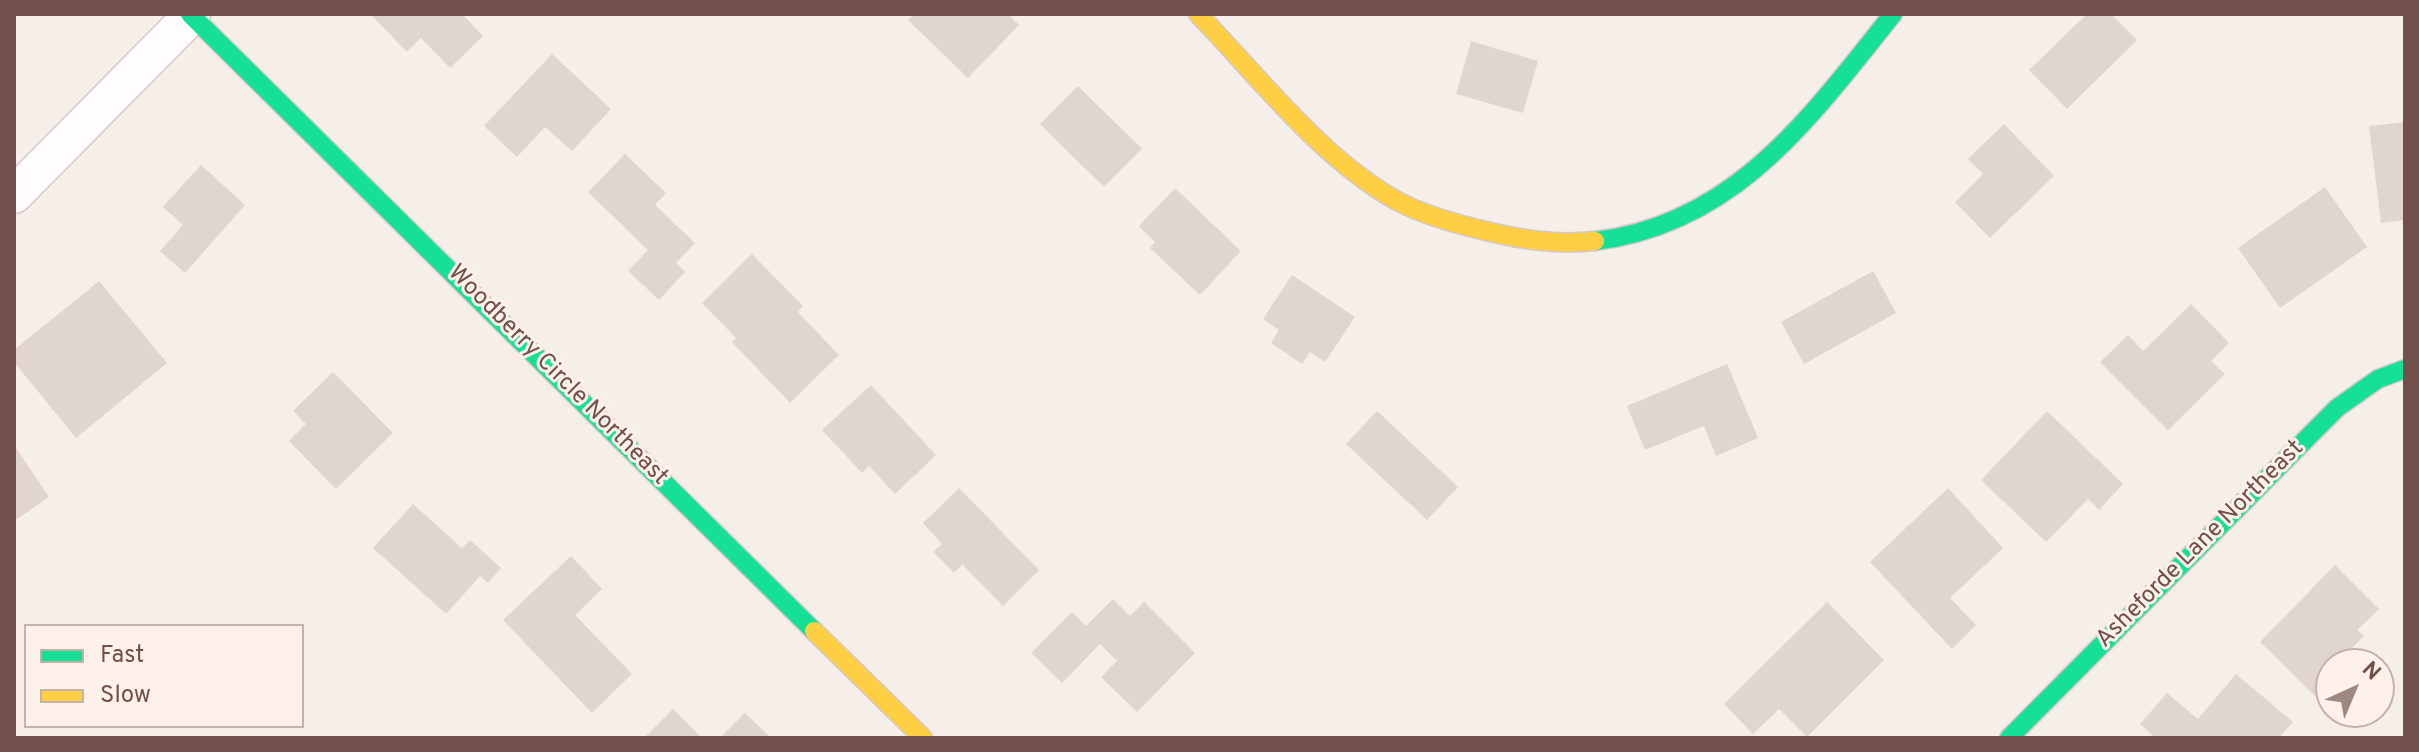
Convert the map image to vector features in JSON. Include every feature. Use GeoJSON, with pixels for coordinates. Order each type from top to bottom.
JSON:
{"type":"FeatureCollection","features":[{"type":"Feature","properties":{"kind":"street"},"geometry":{"type":"LineString","coordinates":[[1198,14],[1335,155],[1393,199],[1460,225],[1562,244],[1614,239],[1649,231],[1678,221],[1730,192],[1801,128],[1893,14]]}},
{"type":"Feature","properties":{"kind":"street"},"geometry":{"type":"LineString","coordinates":[[14,195],[191,15]]}},
{"type":"Feature","properties":{"kind":"street","name":"Woodberry Circle Northeast"},"geometry":{"type":"LineString","coordinates":[[191,15],[923,738]]}},
{"type":"Feature","properties":{"kind":"street","name":"Asheforde Lane Northeast"},"geometry":{"type":"LineString","coordinates":[[2009,738],[2337,408],[2378,379],[2405,369]]}},
{"type":"Feature","properties":{"kind":"building"},"geometry":{"type":"Polygon","coordinates":[[[370,14],[462,14],[483,36],[450,68],[421,38],[407,52],[370,14]]]}},
{"type":"Feature","properties":{"kind":"building"},"geometry":{"type":"Polygon","coordinates":[[[914,14],[1008,14],[1019,25],[968,78],[908,20],[914,14]]]}},
{"type":"Feature","properties":{"kind":"building"},"geometry":{"type":"Polygon","coordinates":[[[2087,14],[2111,14],[2137,40],[2067,109],[2029,70],[2087,14]]]}},
{"type":"Feature","properties":{"kind":"building"},"geometry":{"type":"Polygon","coordinates":[[[1471,41],[1538,61],[1523,113],[1456,94],[1471,41]]]}},
{"type":"Feature","properties":{"kind":"building"},"geometry":{"type":"Polygon","coordinates":[[[552,54],[611,109],[572,151],[545,127],[517,157],[484,126],[552,54]]]}},
{"type":"Feature","properties":{"kind":"building"},"geometry":{"type":"Polygon","coordinates":[[[1078,86],[1142,149],[1104,187],[1040,124],[1078,86]]]}},
{"type":"Feature","properties":{"kind":"building"},"geometry":{"type":"Polygon","coordinates":[[[2405,122],[2405,220],[2381,223],[2369,126],[2405,122]]]}},
{"type":"Feature","properties":{"kind":"building"},"geometry":{"type":"Polygon","coordinates":[[[2004,124],[2054,176],[1990,238],[1955,202],[1983,174],[1968,159],[2004,124]]]}},
{"type":"Feature","properties":{"kind":"building"},"geometry":{"type":"Polygon","coordinates":[[[625,154],[666,193],[655,205],[695,243],[676,263],[685,272],[659,300],[628,271],[648,250],[588,192],[625,154]]]}},
{"type":"Feature","properties":{"kind":"building"},"geometry":{"type":"Polygon","coordinates":[[[201,165],[245,205],[185,273],[160,251],[183,225],[163,207],[201,165]]]}},
{"type":"Feature","properties":{"kind":"building"},"geometry":{"type":"Polygon","coordinates":[[[2325,187],[2367,247],[2280,308],[2238,248],[2325,187]]]}},
{"type":"Feature","properties":{"kind":"building"},"geometry":{"type":"Polygon","coordinates":[[[1175,188],[1241,251],[1200,295],[1150,248],[1155,242],[1139,226],[1175,188]]]}},
{"type":"Feature","properties":{"kind":"building"},"geometry":{"type":"Polygon","coordinates":[[[752,254],[803,306],[798,312],[839,355],[790,403],[732,342],[736,338],[702,303],[752,254]]]}},
{"type":"Feature","properties":{"kind":"building"},"geometry":{"type":"Polygon","coordinates":[[[1873,271],[1896,313],[1804,364],[1781,322],[1873,271]]]}},
{"type":"Feature","properties":{"kind":"building"},"geometry":{"type":"Polygon","coordinates":[[[1292,275],[1355,317],[1325,362],[1310,352],[1302,364],[1271,343],[1279,330],[1263,319],[1292,275]]]}},
{"type":"Feature","properties":{"kind":"building"},"geometry":{"type":"Polygon","coordinates":[[[99,281],[167,363],[76,438],[14,362],[14,350],[99,281]]]}},
{"type":"Feature","properties":{"kind":"building"},"geometry":{"type":"Polygon","coordinates":[[[2191,304],[2229,343],[2211,361],[2225,374],[2168,430],[2100,362],[2128,335],[2143,351],[2191,304]]]}},
{"type":"Feature","properties":{"kind":"building"},"geometry":{"type":"Polygon","coordinates":[[[1727,364],[1758,438],[1716,456],[1704,426],[1645,450],[1627,406],[1727,364]]]}},
{"type":"Feature","properties":{"kind":"building"},"geometry":{"type":"Polygon","coordinates":[[[333,372],[393,433],[336,489],[289,441],[306,424],[293,411],[333,372]]]}},
{"type":"Feature","properties":{"kind":"building"},"geometry":{"type":"Polygon","coordinates":[[[871,385],[936,455],[895,494],[869,466],[862,473],[822,430],[871,385]]]}},
{"type":"Feature","properties":{"kind":"building"},"geometry":{"type":"Polygon","coordinates":[[[1377,411],[1458,487],[1427,520],[1346,444],[1377,411]]]}},
{"type":"Feature","properties":{"kind":"building"},"geometry":{"type":"Polygon","coordinates":[[[2047,411],[2123,484],[2099,510],[2088,499],[2046,542],[1981,480],[2047,411]]]}},
{"type":"Feature","properties":{"kind":"building"},"geometry":{"type":"Polygon","coordinates":[[[14,445],[49,497],[14,521],[14,445]]]}},
{"type":"Feature","properties":{"kind":"building"},"geometry":{"type":"Polygon","coordinates":[[[959,488],[1039,570],[1003,606],[962,564],[954,573],[933,552],[942,544],[923,523],[959,488]]]}},
{"type":"Feature","properties":{"kind":"building"},"geometry":{"type":"Polygon","coordinates":[[[1948,488],[2003,548],[1950,598],[1976,625],[1952,649],[1870,562],[1948,488]]]}},
{"type":"Feature","properties":{"kind":"building"},"geometry":{"type":"Polygon","coordinates":[[[413,504],[462,548],[470,540],[501,568],[488,583],[480,576],[446,614],[373,548],[413,504]]]}},
{"type":"Feature","properties":{"kind":"building"},"geometry":{"type":"Polygon","coordinates":[[[571,556],[602,589],[575,615],[632,674],[592,713],[503,620],[571,556]]]}},
{"type":"Feature","properties":{"kind":"building"},"geometry":{"type":"Polygon","coordinates":[[[2335,565],[2379,609],[2357,630],[2364,636],[2352,648],[2315,648],[2315,696],[2260,642],[2335,565]]]}},
{"type":"Feature","properties":{"kind":"building"},"geometry":{"type":"Polygon","coordinates":[[[1113,599],[1130,616],[1144,602],[1195,653],[1137,712],[1101,677],[1117,661],[1100,644],[1062,683],[1031,653],[1072,612],[1086,626],[1113,599]]]}},
{"type":"Feature","properties":{"kind":"building"},"geometry":{"type":"Polygon","coordinates":[[[1827,602],[1884,660],[1807,737],[1779,709],[1753,734],[1724,704],[1827,602]]]}},
{"type":"Feature","properties":{"kind":"building"},"geometry":{"type":"Polygon","coordinates":[[[2236,674],[2293,722],[2279,738],[2156,738],[2140,724],[2167,693],[2198,719],[2236,674]]]}},
{"type":"Feature","properties":{"kind":"building"},"geometry":{"type":"Polygon","coordinates":[[[673,709],[702,738],[644,738],[673,709]]]}},
{"type":"Feature","properties":{"kind":"building"},"geometry":{"type":"Polygon","coordinates":[[[745,713],[771,738],[720,738],[745,713]]]}},
{"type":"Feature","properties":{"kind":"traffic: fast"},"geometry":{"type":"LineString","coordinates":[[190,14],[814,631]]}},
{"type":"Feature","properties":{"kind":"traffic: fast"},"geometry":{"type":"LineString","coordinates":[[1595,241],[1645,231],[1690,213],[1730,189],[1800,126],[1893,14]]}},
{"type":"Feature","properties":{"kind":"traffic: fast"},"geometry":{"type":"LineString","coordinates":[[2009,738],[2337,408],[2378,379],[2405,369]]}},
{"type":"Feature","properties":{"kind":"traffic: slow"},"geometry":{"type":"LineString","coordinates":[[1198,14],[1317,140],[1370,184],[1399,202],[1441,219],[1513,237],[1553,242],[1595,241]]}},
{"type":"Feature","properties":{"kind":"traffic: slow"},"geometry":{"type":"LineString","coordinates":[[814,631],[923,738]]}}]}
